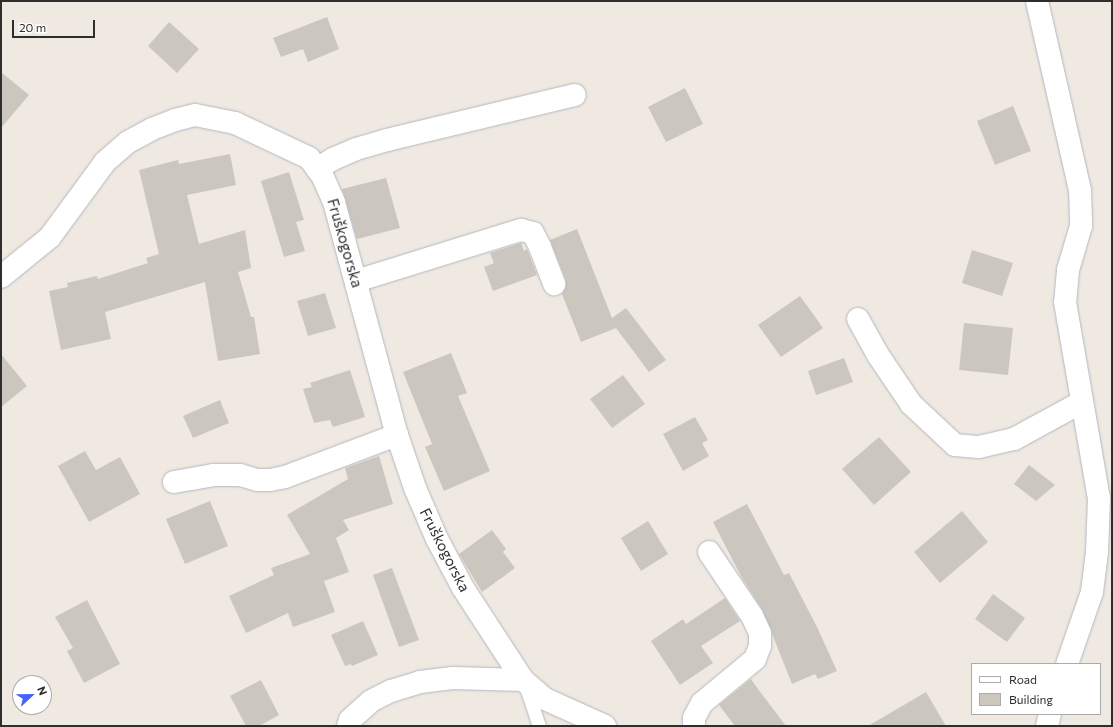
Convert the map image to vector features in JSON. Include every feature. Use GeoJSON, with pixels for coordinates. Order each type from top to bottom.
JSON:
{"type":"FeatureCollection","features":[{"type":"Feature","properties":{"kind":"street"},"geometry":{"type":"LineString","coordinates":[[1037,1],[1080,190],[1081,226],[1068,270],[1065,302],[1082,402],[1106,498],[1092,592],[1067,663]]}},
{"type":"Feature","properties":{"kind":"street"},"geometry":{"type":"LineString","coordinates":[[317,168],[356,149],[387,140],[575,95]]}},
{"type":"Feature","properties":{"kind":"street","name":"Fruškogorska"},"geometry":{"type":"LineString","coordinates":[[1,277],[50,237],[110,157],[128,142],[174,120],[195,115],[235,123],[308,158],[322,175],[334,202],[397,435],[415,488],[441,546],[463,588],[524,680],[545,699],[605,726]]}},
{"type":"Feature","properties":{"kind":"street"},"geometry":{"type":"LineString","coordinates":[[356,281],[521,230],[533,233],[554,284]]}},
{"type":"Feature","properties":{"kind":"street"},"geometry":{"type":"LineString","coordinates":[[858,319],[878,355],[911,404],[955,445],[979,447],[1014,439],[1082,402]]}},
{"type":"Feature","properties":{"kind":"street"},"geometry":{"type":"LineString","coordinates":[[174,482],[213,475],[240,475],[258,480],[270,480],[285,477],[397,435]]}},
{"type":"Feature","properties":{"kind":"street"},"geometry":{"type":"LineString","coordinates":[[694,726],[694,718],[702,703],[755,659],[760,646],[760,633],[752,616],[709,552]]}},
{"type":"Feature","properties":{"kind":"street"},"geometry":{"type":"LineString","coordinates":[[348,726],[350,720],[371,701],[391,691],[420,682],[453,678],[524,680]]}},
{"type":"Feature","properties":{"kind":"street"},"geometry":{"type":"LineString","coordinates":[[1047,726],[1050,715]]}},
{"type":"Feature","properties":{"kind":"lane"},"geometry":{"type":"LineString","coordinates":[[524,680],[539,726]]}},
{"type":"Feature","properties":{"kind":"building"},"geometry":{"type":"Polygon","coordinates":[[[327,17],[339,49],[308,62],[303,49],[281,57],[273,38],[327,17]]]}},
{"type":"Feature","properties":{"kind":"building"},"geometry":{"type":"Polygon","coordinates":[[[169,22],[199,49],[177,73],[148,46],[169,22]]]}},
{"type":"Feature","properties":{"kind":"building"},"geometry":{"type":"Polygon","coordinates":[[[1,72],[29,95],[1,128],[1,72]]]}},
{"type":"Feature","properties":{"kind":"building"},"geometry":{"type":"Polygon","coordinates":[[[685,88],[703,124],[666,142],[648,107],[685,88]]]}},
{"type":"Feature","properties":{"kind":"building"},"geometry":{"type":"Polygon","coordinates":[[[1013,106],[1031,151],[995,165],[977,121],[1013,106]]]}},
{"type":"Feature","properties":{"kind":"building"},"geometry":{"type":"Polygon","coordinates":[[[230,154],[236,185],[187,195],[199,244],[245,230],[251,268],[238,272],[251,317],[254,317],[260,354],[218,361],[205,282],[105,312],[111,339],[61,350],[49,291],[68,287],[67,283],[97,276],[98,279],[148,263],[146,258],[159,254],[139,170],[178,160],[179,164],[230,154]]]}},
{"type":"Feature","properties":{"kind":"building"},"geometry":{"type":"Polygon","coordinates":[[[289,172],[304,220],[296,222],[305,251],[284,257],[261,181],[289,172]]]}},
{"type":"Feature","properties":{"kind":"building"},"geometry":{"type":"Polygon","coordinates":[[[386,178],[400,228],[357,239],[342,189],[386,178]]]}},
{"type":"Feature","properties":{"kind":"building"},"geometry":{"type":"Polygon","coordinates":[[[577,229],[612,318],[626,308],[666,360],[649,372],[616,328],[581,342],[562,294],[566,286],[566,280],[550,240],[577,229]]]}},
{"type":"Feature","properties":{"kind":"building"},"geometry":{"type":"Polygon","coordinates":[[[521,243],[524,251],[527,249],[537,275],[493,291],[484,267],[494,263],[490,253],[521,243]]]}},
{"type":"Feature","properties":{"kind":"building"},"geometry":{"type":"Polygon","coordinates":[[[972,250],[1013,263],[1002,296],[962,283],[972,250]]]}},
{"type":"Feature","properties":{"kind":"building"},"geometry":{"type":"Polygon","coordinates":[[[325,293],[336,328],[308,336],[297,301],[325,293]]]}},
{"type":"Feature","properties":{"kind":"building"},"geometry":{"type":"Polygon","coordinates":[[[800,296],[823,328],[781,357],[758,325],[800,296]]]}},
{"type":"Feature","properties":{"kind":"building"},"geometry":{"type":"Polygon","coordinates":[[[964,323],[1013,328],[1008,375],[959,370],[964,323]]]}},
{"type":"Feature","properties":{"kind":"building"},"geometry":{"type":"Polygon","coordinates":[[[451,353],[467,393],[458,396],[490,471],[444,491],[425,447],[432,444],[403,372],[451,353]]]}},
{"type":"Feature","properties":{"kind":"building"},"geometry":{"type":"Polygon","coordinates":[[[1,354],[27,386],[1,407],[1,354]]]}},
{"type":"Feature","properties":{"kind":"building"},"geometry":{"type":"Polygon","coordinates":[[[844,358],[853,382],[816,395],[808,371],[844,358]]]}},
{"type":"Feature","properties":{"kind":"building"},"geometry":{"type":"Polygon","coordinates":[[[350,370],[365,417],[333,427],[330,420],[314,423],[303,389],[312,387],[310,383],[350,370]]]}},
{"type":"Feature","properties":{"kind":"building"},"geometry":{"type":"Polygon","coordinates":[[[623,375],[645,404],[612,428],[590,399],[623,375]]]}},
{"type":"Feature","properties":{"kind":"building"},"geometry":{"type":"Polygon","coordinates":[[[220,400],[229,423],[193,438],[183,416],[220,400]]]}},
{"type":"Feature","properties":{"kind":"building"},"geometry":{"type":"Polygon","coordinates":[[[695,417],[708,440],[702,443],[709,456],[683,471],[663,434],[695,417]]]}},
{"type":"Feature","properties":{"kind":"building"},"geometry":{"type":"Polygon","coordinates":[[[879,437],[911,472],[874,505],[842,469],[879,437]]]}},
{"type":"Feature","properties":{"kind":"building"},"geometry":{"type":"Polygon","coordinates":[[[85,451],[96,470],[120,457],[140,494],[89,522],[58,466],[85,451]]]}},
{"type":"Feature","properties":{"kind":"building"},"geometry":{"type":"Polygon","coordinates":[[[379,456],[393,504],[343,520],[349,530],[336,538],[349,572],[324,581],[335,612],[293,627],[288,613],[246,633],[229,596],[274,575],[271,568],[310,554],[287,515],[348,479],[345,468],[379,456]]]}},
{"type":"Feature","properties":{"kind":"building"},"geometry":{"type":"Polygon","coordinates":[[[1029,465],[1055,485],[1036,501],[1014,484],[1029,465]]]}},
{"type":"Feature","properties":{"kind":"building"},"geometry":{"type":"Polygon","coordinates":[[[210,501],[228,546],[185,564],[166,519],[210,501]]]}},
{"type":"Feature","properties":{"kind":"building"},"geometry":{"type":"Polygon","coordinates":[[[747,504],[784,575],[789,573],[817,627],[837,671],[818,679],[815,674],[792,684],[763,611],[741,576],[713,522],[747,504]]]}},
{"type":"Feature","properties":{"kind":"building"},"geometry":{"type":"Polygon","coordinates":[[[962,511],[988,542],[940,583],[914,552],[962,511]]]}},
{"type":"Feature","properties":{"kind":"building"},"geometry":{"type":"Polygon","coordinates":[[[648,521],[668,554],[641,571],[621,538],[648,521]]]}},
{"type":"Feature","properties":{"kind":"building"},"geometry":{"type":"Polygon","coordinates":[[[492,530],[506,549],[503,552],[515,568],[482,592],[459,554],[492,530]]]}},
{"type":"Feature","properties":{"kind":"building"},"geometry":{"type":"Polygon","coordinates":[[[392,568],[419,640],[399,647],[373,575],[392,568]]]}},
{"type":"Feature","properties":{"kind":"building"},"geometry":{"type":"Polygon","coordinates":[[[993,594],[1025,618],[1007,642],[975,619],[993,594]]]}},
{"type":"Feature","properties":{"kind":"building"},"geometry":{"type":"Polygon","coordinates":[[[725,598],[740,621],[701,646],[713,663],[680,685],[651,641],[683,619],[686,624],[725,598]]]}},
{"type":"Feature","properties":{"kind":"building"},"geometry":{"type":"Polygon","coordinates":[[[87,600],[120,664],[84,683],[67,651],[73,648],[55,617],[87,600]]]}},
{"type":"Feature","properties":{"kind":"building"},"geometry":{"type":"Polygon","coordinates":[[[363,621],[378,655],[352,666],[351,664],[345,666],[331,635],[363,621]]]}},
{"type":"Feature","properties":{"kind":"building"},"geometry":{"type":"Polygon","coordinates":[[[751,679],[786,726],[735,726],[719,705],[751,679]]]}},
{"type":"Feature","properties":{"kind":"building"},"geometry":{"type":"Polygon","coordinates":[[[261,680],[279,715],[259,726],[246,726],[230,696],[261,680]]]}},
{"type":"Feature","properties":{"kind":"building"},"geometry":{"type":"Polygon","coordinates":[[[926,692],[946,726],[868,726],[926,692]]]}}]}
